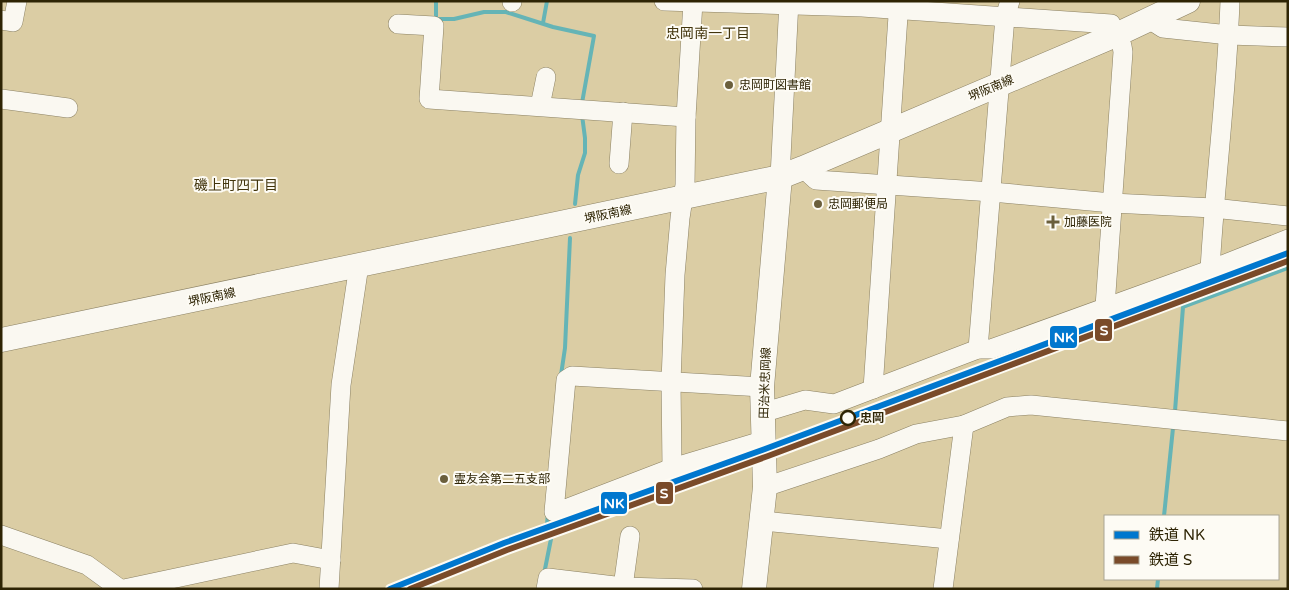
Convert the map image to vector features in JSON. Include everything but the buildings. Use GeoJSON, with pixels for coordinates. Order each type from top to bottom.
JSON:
{"type":"FeatureCollection","features":[{"type":"Feature","properties":{"kind":"main road","name":"堺阪南線"},"geometry":{"type":"LineString","coordinates":[[1,340],[780,177],[1118,34],[1188,1]]}},
{"type":"Feature","properties":{"kind":"main road","name":"田治米忠岡線"},"geometry":{"type":"LineString","coordinates":[[754,589],[765,487],[762,387],[780,177]]}},
{"type":"Feature","properties":{"kind":"street"},"geometry":{"type":"LineString","coordinates":[[1,20],[13,22],[17,1]]}},
{"type":"Feature","properties":{"kind":"street"},"geometry":{"type":"LineString","coordinates":[[664,1],[1008,9],[1111,24],[1118,34],[1123,52],[1105,307]]}},
{"type":"Feature","properties":{"kind":"street"},"geometry":{"type":"LineString","coordinates":[[1210,270],[1213,208],[1229,35],[1230,1]]}},
{"type":"Feature","properties":{"kind":"street"},"geometry":{"type":"LineString","coordinates":[[672,468],[675,275],[682,198],[685,185],[686,117],[693,2]]}},
{"type":"Feature","properties":{"kind":"street"},"geometry":{"type":"LineString","coordinates":[[780,177],[789,3]]}},
{"type":"Feature","properties":{"kind":"street"},"geometry":{"type":"LineString","coordinates":[[873,389],[899,6]]}},
{"type":"Feature","properties":{"kind":"street"},"geometry":{"type":"LineString","coordinates":[[978,350],[1008,9]]}},
{"type":"Feature","properties":{"kind":"street"},"geometry":{"type":"LineString","coordinates":[[1149,19],[1163,28],[1229,35],[1288,37]]}},
{"type":"Feature","properties":{"kind":"street"},"geometry":{"type":"LineString","coordinates":[[398,24],[434,26],[429,99],[686,117]]}},
{"type":"Feature","properties":{"kind":"street"},"geometry":{"type":"LineString","coordinates":[[540,106],[546,77]]}},
{"type":"Feature","properties":{"kind":"street"},"geometry":{"type":"LineString","coordinates":[[1,99],[68,108]]}},
{"type":"Feature","properties":{"kind":"street"},"geometry":{"type":"LineString","coordinates":[[619,164],[623,112]]}},
{"type":"Feature","properties":{"kind":"street"},"geometry":{"type":"LineString","coordinates":[[803,168],[816,180],[992,192],[1112,203],[1213,208],[1288,216]]}},
{"type":"Feature","properties":{"kind":"street"},"geometry":{"type":"LineString","coordinates":[[762,413],[805,400],[834,404],[978,350],[992,349],[1210,270],[1288,239]]}},
{"type":"Feature","properties":{"kind":"street"},"geometry":{"type":"LineString","coordinates":[[329,589],[341,385],[358,266]]}},
{"type":"Feature","properties":{"kind":"street"},"geometry":{"type":"LineString","coordinates":[[762,387],[572,376],[566,380],[554,512],[672,468],[765,440]]}},
{"type":"Feature","properties":{"kind":"street"},"geometry":{"type":"LineString","coordinates":[[765,487],[879,449],[916,434],[964,425],[1007,407],[1030,405],[1288,431]]}},
{"type":"Feature","properties":{"kind":"street"},"geometry":{"type":"LineString","coordinates":[[943,589],[964,425]]}},
{"type":"Feature","properties":{"kind":"street"},"geometry":{"type":"LineString","coordinates":[[762,521],[949,539]]}},
{"type":"Feature","properties":{"kind":"street"},"geometry":{"type":"LineString","coordinates":[[1,535],[87,565],[122,589],[293,553],[331,560]]}},
{"type":"Feature","properties":{"kind":"street"},"geometry":{"type":"LineString","coordinates":[[623,587],[630,536]]}},
{"type":"Feature","properties":{"kind":"street"},"geometry":{"type":"LineString","coordinates":[[546,589],[548,578],[602,587],[692,589]]}},
{"type":"Feature","properties":{"kind":"waterway"},"geometry":{"type":"LineString","coordinates":[[436,1],[436,19],[454,19],[484,12],[506,12],[553,27],[594,36],[582,103]]}},
{"type":"Feature","properties":{"kind":"waterway"},"geometry":{"type":"LineString","coordinates":[[543,23],[547,1]]}},
{"type":"Feature","properties":{"kind":"waterway"},"geometry":{"type":"LineString","coordinates":[[575,204],[578,175],[585,153],[582,115]]}},
{"type":"Feature","properties":{"kind":"waterway"},"geometry":{"type":"LineString","coordinates":[[561,375],[565,348],[570,238]]}},
{"type":"Feature","properties":{"kind":"waterway"},"geometry":{"type":"LineString","coordinates":[[1175,411],[1183,307],[1288,268]]}},
{"type":"Feature","properties":{"kind":"waterway"},"geometry":{"type":"LineString","coordinates":[[1164,515],[1173,428]]}},
{"type":"Feature","properties":{"kind":"waterway"},"geometry":{"type":"LineString","coordinates":[[547,524],[548,513]]}},
{"type":"Feature","properties":{"kind":"waterway"},"geometry":{"type":"LineString","coordinates":[[544,574],[551,539]]}},
{"type":"Feature","properties":{"kind":"waterway"},"geometry":{"type":"LineString","coordinates":[[1157,589],[1158,580]]}},
{"type":"Feature","properties":{"kind":"rail line","name":"NK"},"geometry":{"type":"LineString","coordinates":[[390,589],[504,543],[765,449],[1288,253]]}},
{"type":"Feature","properties":{"kind":"rail line","name":"S"},"geometry":{"type":"LineString","coordinates":[[410,589],[507,550],[768,456],[1288,261]]}},
{"type":"Feature","properties":{"kind":"place","name":"忠岡町図書館"},"geometry":{"type":"Point","coordinates":[729,85]}},
{"type":"Feature","properties":{"kind":"place","name":"忠岡郵便局"},"geometry":{"type":"Point","coordinates":[818,204]}},
{"type":"Feature","properties":{"kind":"place","name":"加藤医院"},"geometry":{"type":"Point","coordinates":[1053,222]}},
{"type":"Feature","properties":{"kind":"place","name":"忠岡"},"geometry":{"type":"Point","coordinates":[848,418]}},
{"type":"Feature","properties":{"kind":"place","name":"霊友会第二五支部"},"geometry":{"type":"Point","coordinates":[444,479]}},
{"type":"Feature","properties":{"kind":"district","name":"忠岡南一丁目"},"geometry":{"type":"Point","coordinates":[708,33]}},
{"type":"Feature","properties":{"kind":"district","name":"磯上町四丁目"},"geometry":{"type":"Point","coordinates":[236,185]}}]}
